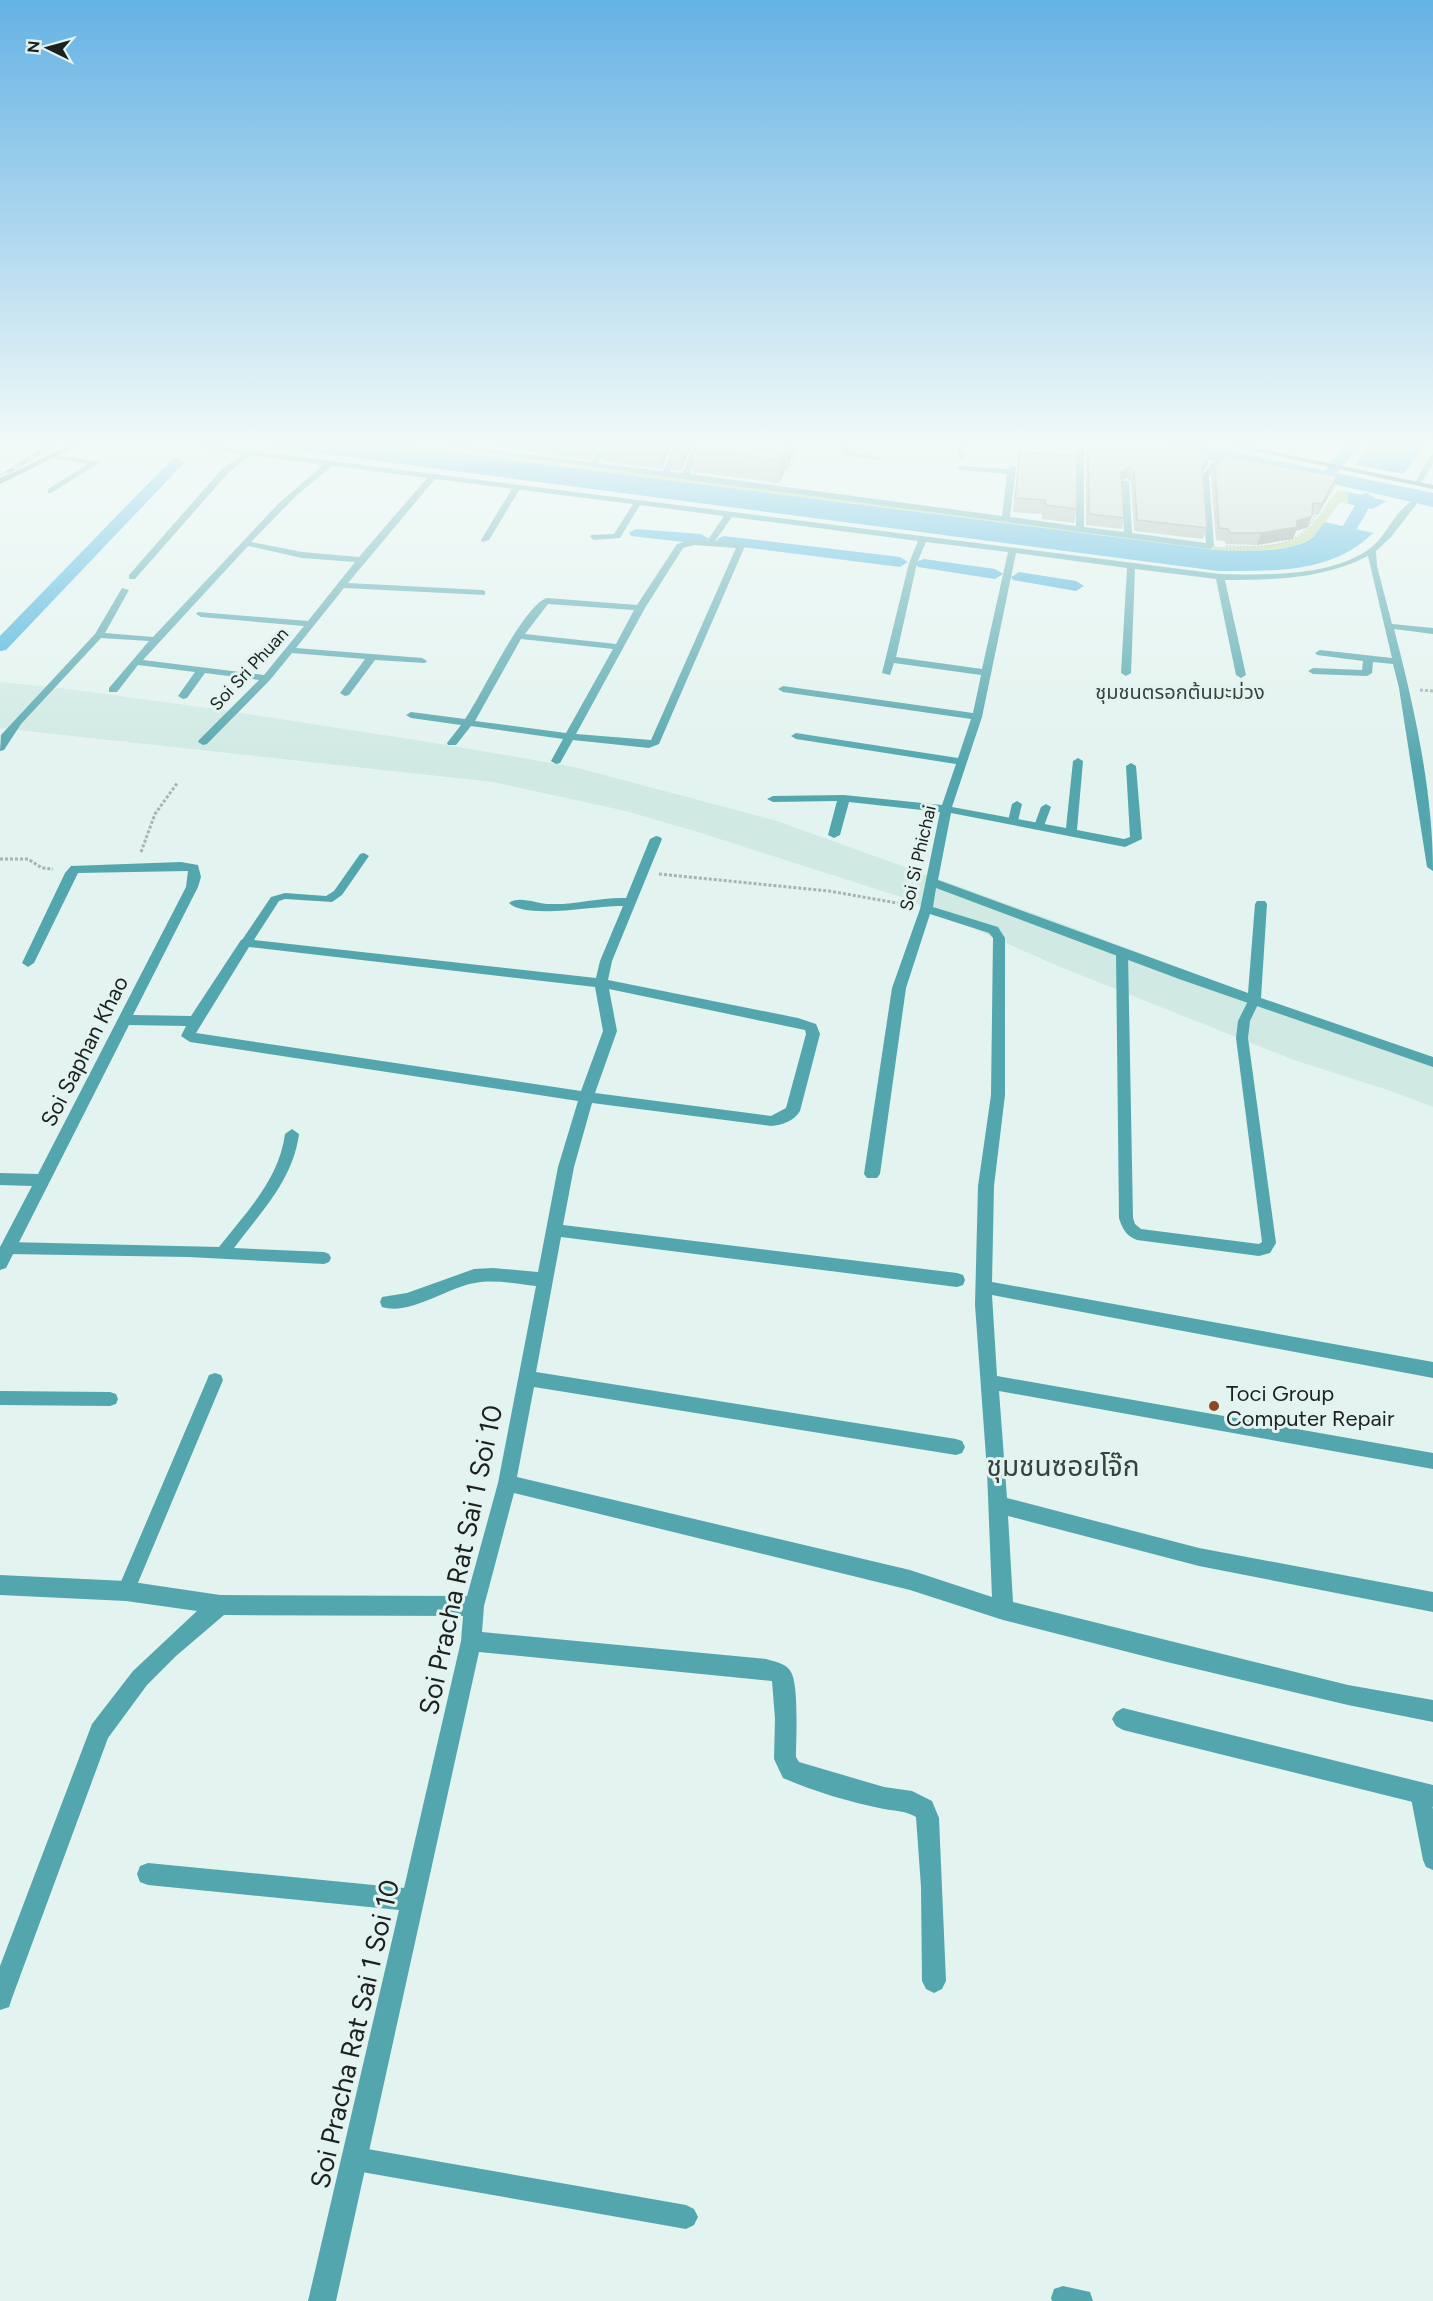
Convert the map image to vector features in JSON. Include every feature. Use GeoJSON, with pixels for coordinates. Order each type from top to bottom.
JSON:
{"type":"FeatureCollection","features":[{"type":"Feature","properties":{"kind":"street"},"geometry":{"type":"LineString","coordinates":[[132,577],[154,551]]}},
{"type":"Feature","properties":{"kind":"street"},"geometry":{"type":"LineString","coordinates":[[112,690],[135,662],[238,551]]}},
{"type":"Feature","properties":{"kind":"street"},"geometry":{"type":"LineString","coordinates":[[285,551],[363,560]]}},
{"type":"Feature","properties":{"kind":"street","name":"Soi Sri Phuan"},"geometry":{"type":"LineString","coordinates":[[203,742],[267,678],[370,551]]}},
{"type":"Feature","properties":{"kind":"street"},"geometry":{"type":"LineString","coordinates":[[556,761],[640,608],[677,551]]}},
{"type":"Feature","properties":{"kind":"street"},"geometry":{"type":"LineString","coordinates":[[411,715],[643,746],[655,742],[739,551]]}},
{"type":"Feature","properties":{"kind":"street"},"geometry":{"type":"LineString","coordinates":[[887,673],[912,563],[918,551]]}},
{"type":"Feature","properties":{"kind":"street"},"geometry":{"type":"LineString","coordinates":[[1007,551],[1220,577],[1278,576],[1309,572],[1354,560],[1371,551]]}},
{"type":"Feature","properties":{"kind":"street"},"geometry":{"type":"LineString","coordinates":[[1372,551],[1373,566],[1404,688],[1433,867]]}},
{"type":"Feature","properties":{"kind":"street","name":"Soi Si Phichai"},"geometry":{"type":"LineString","coordinates":[[872,1173],[899,988],[926,909],[946,809],[977,717],[1012,552]]}},
{"type":"Feature","properties":{"kind":"street"},"geometry":{"type":"LineString","coordinates":[[1126,673],[1131,567]]}},
{"type":"Feature","properties":{"kind":"street"},"geometry":{"type":"LineString","coordinates":[[1220,577],[1241,675]]}},
{"type":"Feature","properties":{"kind":"street"},"geometry":{"type":"LineString","coordinates":[[343,585],[482,593]]}},
{"type":"Feature","properties":{"kind":"street"},"geometry":{"type":"LineString","coordinates":[[0,748],[5,737],[17,722],[99,635],[125,590]]}},
{"type":"Feature","properties":{"kind":"street"},"geometry":{"type":"LineString","coordinates":[[452,743],[470,723],[539,607],[548,601],[640,608]]}},
{"type":"Feature","properties":{"kind":"street"},"geometry":{"type":"LineString","coordinates":[[201,614],[311,624]]}},
{"type":"Feature","properties":{"kind":"street"},"geometry":{"type":"LineString","coordinates":[[1388,626],[1433,631]]}},
{"type":"Feature","properties":{"kind":"street"},"geometry":{"type":"LineString","coordinates":[[99,635],[149,638]]}},
{"type":"Feature","properties":{"kind":"street"},"geometry":{"type":"LineString","coordinates":[[520,636],[618,647]]}},
{"type":"Feature","properties":{"kind":"street"},"geometry":{"type":"LineString","coordinates":[[291,650],[422,661]]}},
{"type":"Feature","properties":{"kind":"street"},"geometry":{"type":"LineString","coordinates":[[1320,653],[1398,662]]}},
{"type":"Feature","properties":{"kind":"street"},"geometry":{"type":"LineString","coordinates":[[345,693],[372,657]]}},
{"type":"Feature","properties":{"kind":"street"},"geometry":{"type":"LineString","coordinates":[[1313,670],[1365,673],[1368,671],[1368,658]]}},
{"type":"Feature","properties":{"kind":"street"},"geometry":{"type":"LineString","coordinates":[[890,659],[987,674]]}},
{"type":"Feature","properties":{"kind":"street"},"geometry":{"type":"LineString","coordinates":[[135,662],[267,678]]}},
{"type":"Feature","properties":{"kind":"street"},"geometry":{"type":"LineString","coordinates":[[183,696],[202,670]]}},
{"type":"Feature","properties":{"kind":"street"},"geometry":{"type":"LineString","coordinates":[[783,689],[977,717]]}},
{"type":"Feature","properties":{"kind":"street"},"geometry":{"type":"LineString","coordinates":[[796,736],[963,762]]}},
{"type":"Feature","properties":{"kind":"street"},"geometry":{"type":"LineString","coordinates":[[1071,831],[1078,761]]}},
{"type":"Feature","properties":{"kind":"street"},"geometry":{"type":"LineString","coordinates":[[773,799],[844,798],[946,809],[1125,843],[1136,839],[1131,766]]}},
{"type":"Feature","properties":{"kind":"street"},"geometry":{"type":"LineString","coordinates":[[834,835],[844,798]]}},
{"type":"Feature","properties":{"kind":"street","name":"Soi Pracha Rat Sai 1 Soi 10"},"geometry":{"type":"LineString","coordinates":[[322,2301],[356,2159],[471,1641],[474,1606],[507,1483],[566,1167],[586,1097],[610,1031],[601,983],[606,961],[656,839]]}},
{"type":"Feature","properties":{"kind":"street"},"geometry":{"type":"LineString","coordinates":[[28,963],[76,871],[136,867]]}},
{"type":"Feature","properties":{"kind":"street","name":"Soi Saphan Khao"},"geometry":{"type":"LineString","coordinates":[[0,1263],[192,887],[195,877],[194,868],[136,867]]}},
{"type":"Feature","properties":{"kind":"street"},"geometry":{"type":"LineString","coordinates":[[931,882],[1122,953],[1433,1062]]}},
{"type":"Feature","properties":{"kind":"street"},"geometry":{"type":"LineString","coordinates":[[515,903],[551,908],[603,901],[631,902]]}},
{"type":"Feature","properties":{"kind":"street"},"geometry":{"type":"LineString","coordinates":[[1254,1000],[1261,904]]}},
{"type":"Feature","properties":{"kind":"street"},"geometry":{"type":"LineString","coordinates":[[926,909],[994,930],[999,938],[998,1095],[986,1186],[984,1287],[1003,1610]]}},
{"type":"Feature","properties":{"kind":"street"},"geometry":{"type":"LineString","coordinates":[[246,944],[601,983],[798,1023],[811,1027],[813,1034],[798,1101],[793,1111],[779,1120],[586,1097],[190,1037],[189,1032],[195,1021],[246,944]]}},
{"type":"Feature","properties":{"kind":"street"},"geometry":{"type":"LineString","coordinates":[[124,1020],[195,1021]]}},
{"type":"Feature","properties":{"kind":"street"},"geometry":{"type":"LineString","coordinates":[[0,1179],[42,1180]]}},
{"type":"Feature","properties":{"kind":"street"},"geometry":{"type":"LineString","coordinates":[[556,1230],[957,1280]]}},
{"type":"Feature","properties":{"kind":"street"},"geometry":{"type":"LineString","coordinates":[[388,1302],[407,1300],[474,1276],[493,1275],[546,1280]]}},
{"type":"Feature","properties":{"kind":"street"},"geometry":{"type":"LineString","coordinates":[[984,1287],[1433,1370]]}},
{"type":"Feature","properties":{"kind":"street"},"geometry":{"type":"LineString","coordinates":[[527,1378],[957,1447]]}},
{"type":"Feature","properties":{"kind":"street"},"geometry":{"type":"LineString","coordinates":[[989,1382],[1433,1461]]}},
{"type":"Feature","properties":{"kind":"street"},"geometry":{"type":"LineString","coordinates":[[507,1483],[910,1580],[1003,1610],[1348,1695],[1433,1711]]}},
{"type":"Feature","properties":{"kind":"street"},"geometry":{"type":"LineString","coordinates":[[998,1504],[1199,1557],[1433,1602]]}},
{"type":"Feature","properties":{"kind":"street"},"geometry":{"type":"LineString","coordinates":[[0,1585],[126,1591],[220,1605],[474,1606]]}},
{"type":"Feature","properties":{"kind":"street"},"geometry":{"type":"LineString","coordinates":[[0,1998],[100,1732],[120,1699],[149,1665],[220,1605]]}},
{"type":"Feature","properties":{"kind":"street"},"geometry":{"type":"LineString","coordinates":[[471,1641],[766,1669],[778,1673],[783,1678],[786,1719],[785,1759],[791,1770],[807,1777],[873,1795],[912,1802],[924,1809],[928,1818],[932,1887],[933,1981]]}},
{"type":"Feature","properties":{"kind":"street"},"geometry":{"type":"LineString","coordinates":[[1123,1719],[1426,1794]]}},
{"type":"Feature","properties":{"kind":"street"},"geometry":{"type":"LineString","coordinates":[[148,1874],[413,1900]]}},
{"type":"Feature","properties":{"kind":"lane"},"geometry":{"type":"LineString","coordinates":[[1013,821],[1017,804]]}},
{"type":"Feature","properties":{"kind":"lane"},"geometry":{"type":"LineString","coordinates":[[1039,826],[1046,807]]}},
{"type":"Feature","properties":{"kind":"lane"},"geometry":{"type":"LineString","coordinates":[[246,944],[275,899],[285,896],[328,900],[338,893],[364,856]]}},
{"type":"Feature","properties":{"kind":"lane"},"geometry":{"type":"LineString","coordinates":[[1122,953],[1126,1218],[1129,1227],[1137,1234],[1259,1250],[1265,1249],[1269,1243],[1242,1038],[1244,1021],[1254,1000]]}},
{"type":"Feature","properties":{"kind":"lane"},"geometry":{"type":"LineString","coordinates":[[222,1253],[278,1180],[292,1147],[292,1134]]}},
{"type":"Feature","properties":{"kind":"lane"},"geometry":{"type":"LineString","coordinates":[[8,1248],[324,1258]]}},
{"type":"Feature","properties":{"kind":"lane"},"geometry":{"type":"LineString","coordinates":[[126,1591],[215,1380]]}},
{"type":"Feature","properties":{"kind":"lane"},"geometry":{"type":"LineString","coordinates":[[0,1398],[110,1398]]}},
{"type":"Feature","properties":{"kind":"lane"},"geometry":{"type":"LineString","coordinates":[[1426,1794],[1433,1860]]}},
{"type":"Feature","properties":{"kind":"lane"},"geometry":{"type":"LineString","coordinates":[[356,2159],[686,2217]]}},
{"type":"Feature","properties":{"kind":"path"},"geometry":{"type":"LineString","coordinates":[[136,867],[155,814],[178,782]]}},
{"type":"Feature","properties":{"kind":"path"},"geometry":{"type":"LineString","coordinates":[[0,859],[28,859],[42,868],[76,871]]}},
{"type":"Feature","properties":{"kind":"path"},"geometry":{"type":"LineString","coordinates":[[644,873],[829,891],[926,909]]}},
{"type":"Feature","properties":{"kind":"shaded area"},"geometry":{"type":"Polygon","coordinates":[[[0,682],[222,710],[574,767],[777,821],[1066,925],[1433,1064],[1433,1107],[1294,1060],[1058,966],[904,898],[698,832],[626,811],[493,782],[0,728],[0,682]]]}},
{"type":"Feature","properties":{"kind":"water"},"geometry":{"type":"Polygon","coordinates":[[[1068,551],[1347,551],[1320,563],[1300,567],[1280,570],[1218,571],[1068,551]]]}},
{"type":"Feature","properties":{"kind":"waterway"},"geometry":{"type":"LineString","coordinates":[[0,646],[91,551]]}},
{"type":"Feature","properties":{"kind":"waterway"},"geometry":{"type":"LineString","coordinates":[[811,551],[900,562]]}},
{"type":"Feature","properties":{"kind":"waterway"},"geometry":{"type":"LineString","coordinates":[[924,564],[995,574]]}},
{"type":"Feature","properties":{"kind":"waterway"},"geometry":{"type":"LineString","coordinates":[[1019,577],[1076,586]]}},
{"type":"Feature","properties":{"kind":"place","name":"Toci Group Computer Repair"},"geometry":{"type":"Point","coordinates":[1214,1406]}},
{"type":"Feature","properties":{"kind":"district","name":"ชุมชนตรอกต้นมะม่วง"},"geometry":{"type":"Point","coordinates":[1180,692]}},
{"type":"Feature","properties":{"kind":"district","name":"ชุมชนซอยโจ๊ก"},"geometry":{"type":"Point","coordinates":[1063,1466]}}]}
